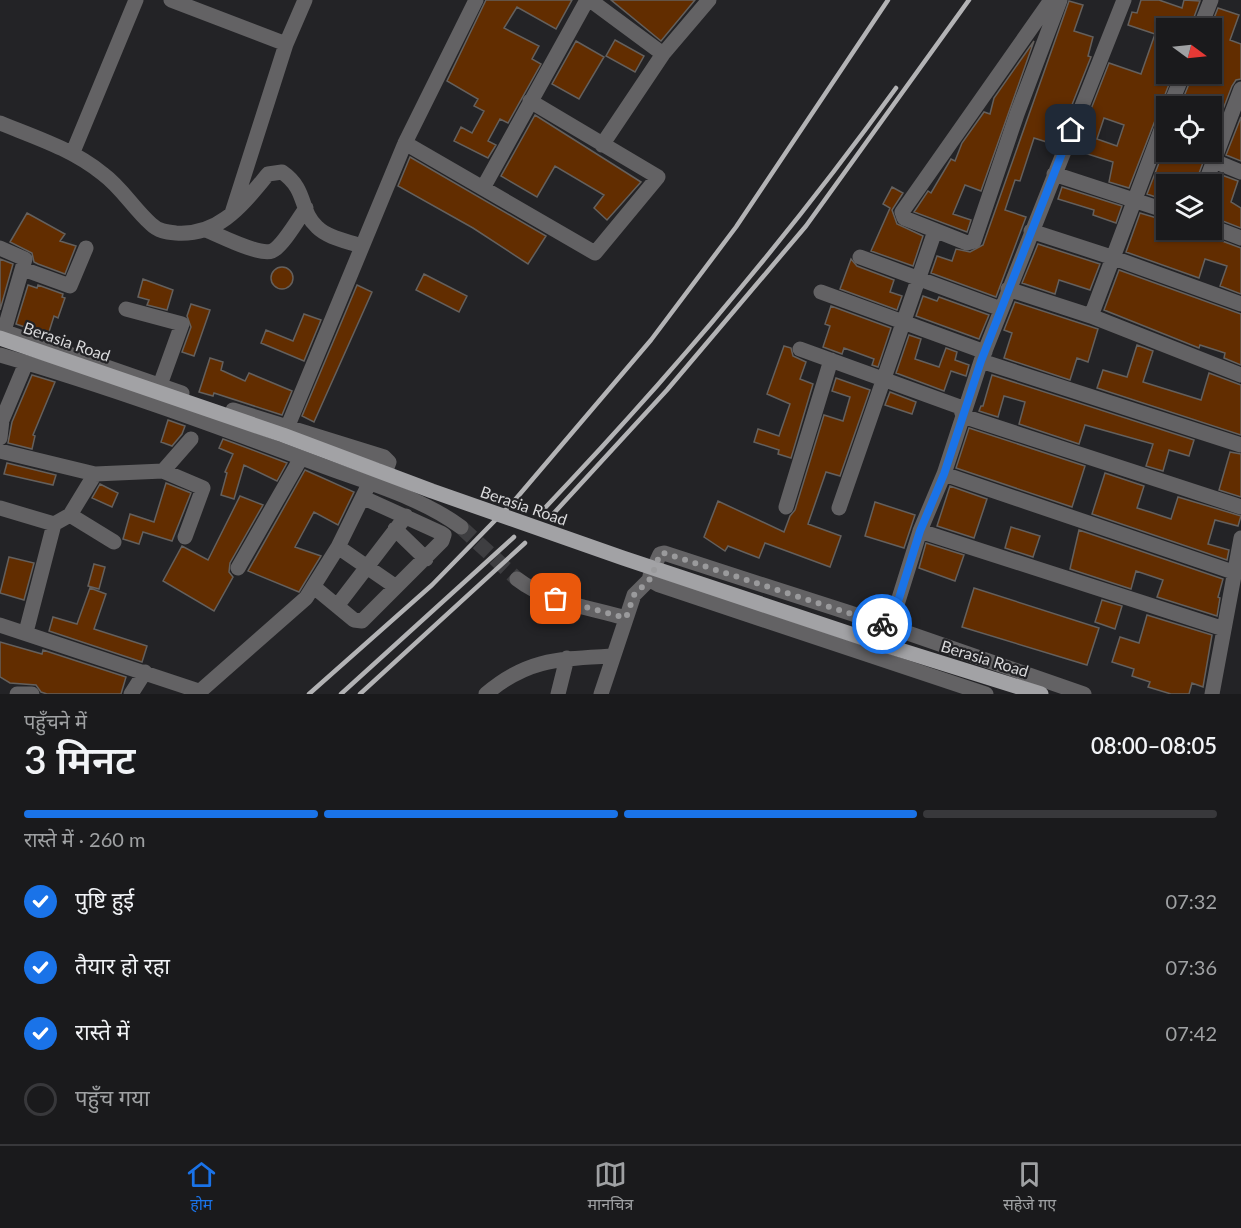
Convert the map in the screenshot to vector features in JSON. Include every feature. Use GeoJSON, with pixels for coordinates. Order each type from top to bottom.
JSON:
{"type":"FeatureCollection","features":[{"type":"Feature","properties":{"kind":"main road","name":"Berasia Road"},"geometry":{"type":"LineString","coordinates":[[2,333],[284,435],[460,502],[861,638],[1041,694]]}},
{"type":"Feature","properties":{"kind":"street"},"geometry":{"type":"LineString","coordinates":[[73,152],[136,0]]}},
{"type":"Feature","properties":{"kind":"street"},"geometry":{"type":"LineString","coordinates":[[171,0],[286,44]]}},
{"type":"Feature","properties":{"kind":"street"},"geometry":{"type":"LineString","coordinates":[[232,215],[286,44],[304,0]]}},
{"type":"Feature","properties":{"kind":"street"},"geometry":{"type":"LineString","coordinates":[[287,428],[405,143],[476,0]]}},
{"type":"Feature","properties":{"kind":"street"},"geometry":{"type":"LineString","coordinates":[[483,188],[589,0],[663,54]]}},
{"type":"Feature","properties":{"kind":"street"},"geometry":{"type":"LineString","coordinates":[[602,145],[663,54],[709,0]]}},
{"type":"Feature","properties":{"kind":"street"},"geometry":{"type":"LineString","coordinates":[[1051,0],[1024,35],[902,212],[911,222],[968,243],[974,241],[1017,114],[1060,0]]}},
{"type":"Feature","properties":{"kind":"street"},"geometry":{"type":"LineString","coordinates":[[890,627],[920,531],[944,474],[1008,289],[1124,0]]}},
{"type":"Feature","properties":{"kind":"street"},"geometry":{"type":"LineString","coordinates":[[1204,18],[1211,0]]}},
{"type":"Feature","properties":{"kind":"street"},"geometry":{"type":"LineString","coordinates":[[1222,140],[1241,89]]}},
{"type":"Feature","properties":{"kind":"street"},"geometry":{"type":"LineString","coordinates":[[405,143],[595,253],[658,177],[530,101]]}},
{"type":"Feature","properties":{"kind":"street"},"geometry":{"type":"LineString","coordinates":[[0,123],[73,152],[126,194],[151,224],[164,232],[186,234],[206,230],[232,215],[268,174],[282,172],[296,181],[309,218],[318,228],[361,246]]}},
{"type":"Feature","properties":{"kind":"street"},"geometry":{"type":"LineString","coordinates":[[1091,316],[1111,257],[1156,143]]}},
{"type":"Feature","properties":{"kind":"street"},"geometry":{"type":"LineString","coordinates":[[1216,162],[1241,172]]}},
{"type":"Feature","properties":{"kind":"street"},"geometry":{"type":"LineString","coordinates":[[1054,174],[1156,207]]}},
{"type":"Feature","properties":{"kind":"street"},"geometry":{"type":"LineString","coordinates":[[206,230],[261,252],[272,251],[279,246],[306,208]]}},
{"type":"Feature","properties":{"kind":"street"},"geometry":{"type":"LineString","coordinates":[[839,508],[935,231]]}},
{"type":"Feature","properties":{"kind":"street"},"geometry":{"type":"LineString","coordinates":[[1031,231],[1241,304]]}},
{"type":"Feature","properties":{"kind":"street"},"geometry":{"type":"LineString","coordinates":[[1222,231],[1241,238]]}},
{"type":"Feature","properties":{"kind":"street"},"geometry":{"type":"LineString","coordinates":[[0,248],[25,259],[2,333],[287,428],[384,457],[389,462],[384,481],[371,489],[314,587],[297,606],[198,693],[145,672],[0,625]]}},
{"type":"Feature","properties":{"kind":"street"},"geometry":{"type":"LineString","coordinates":[[23,269],[70,286],[86,248]]}},
{"type":"Feature","properties":{"kind":"street"},"geometry":{"type":"LineString","coordinates":[[861,257],[1001,309]]}},
{"type":"Feature","properties":{"kind":"street"},"geometry":{"type":"LineString","coordinates":[[1008,289],[1091,316],[1241,375]]}},
{"type":"Feature","properties":{"kind":"street"},"geometry":{"type":"LineString","coordinates":[[821,292],[905,322],[983,356],[1241,445]]}},
{"type":"Feature","properties":{"kind":"street"},"geometry":{"type":"LineString","coordinates":[[126,309],[182,324],[160,385]]}},
{"type":"Feature","properties":{"kind":"street"},"geometry":{"type":"LineString","coordinates":[[800,349],[960,407],[963,416]]}},
{"type":"Feature","properties":{"kind":"street"},"geometry":{"type":"LineString","coordinates":[[0,356],[219,427],[301,458],[371,489],[438,512],[462,527]]}},
{"type":"Feature","properties":{"kind":"street"},"geometry":{"type":"LineString","coordinates":[[786,507],[831,360]]}},
{"type":"Feature","properties":{"kind":"street"},"geometry":{"type":"LineString","coordinates":[[0,438],[2,420],[26,363]]}},
{"type":"Feature","properties":{"kind":"street"},"geometry":{"type":"LineString","coordinates":[[963,416],[1241,507]]}},
{"type":"Feature","properties":{"kind":"street"},"geometry":{"type":"LineString","coordinates":[[163,471],[191,439]]}},
{"type":"Feature","properties":{"kind":"street"},"geometry":{"type":"LineString","coordinates":[[0,451],[95,474],[163,471],[203,488],[185,537]]}},
{"type":"Feature","properties":{"kind":"street"},"geometry":{"type":"LineString","coordinates":[[238,568],[301,458]]}},
{"type":"Feature","properties":{"kind":"street"},"geometry":{"type":"LineString","coordinates":[[0,508],[54,524],[70,515],[95,474]]}},
{"type":"Feature","properties":{"kind":"street"},"geometry":{"type":"LineString","coordinates":[[944,474],[1233,572]]}},
{"type":"Feature","properties":{"kind":"street"},"geometry":{"type":"LineString","coordinates":[[314,587],[354,620],[362,621],[442,541],[444,535],[406,516],[371,489]]}},
{"type":"Feature","properties":{"kind":"street"},"geometry":{"type":"LineString","coordinates":[[70,515],[114,542]]}},
{"type":"Feature","properties":{"kind":"street"},"geometry":{"type":"LineString","coordinates":[[337,606],[406,516]]}},
{"type":"Feature","properties":{"kind":"street"},"geometry":{"type":"LineString","coordinates":[[26,632],[54,524]]}},
{"type":"Feature","properties":{"kind":"street"},"geometry":{"type":"LineString","coordinates":[[395,529],[426,559]]}},
{"type":"Feature","properties":{"kind":"street"},"geometry":{"type":"LineString","coordinates":[[920,531],[1224,629]]}},
{"type":"Feature","properties":{"kind":"street"},"geometry":{"type":"LineString","coordinates":[[1212,694],[1241,538]]}},
{"type":"Feature","properties":{"kind":"street"},"geometry":{"type":"LineString","coordinates":[[338,547],[396,587]]}},
{"type":"Feature","properties":{"kind":"street"},"geometry":{"type":"LineString","coordinates":[[601,694],[634,595],[651,578],[660,554],[664,553],[1084,694]]}},
{"type":"Feature","properties":{"kind":"street"},"geometry":{"type":"LineString","coordinates":[[651,578],[659,585],[986,694]]}},
{"type":"Feature","properties":{"kind":"street"},"geometry":{"type":"LineString","coordinates":[[517,579],[530,588],[556,599],[626,618]]}},
{"type":"Feature","properties":{"kind":"street"},"geometry":{"type":"LineString","coordinates":[[486,694],[518,670],[567,658],[613,656]]}},
{"type":"Feature","properties":{"kind":"street"},"geometry":{"type":"LineString","coordinates":[[558,694],[567,658]]}},
{"type":"Feature","properties":{"kind":"street"},"geometry":{"type":"LineString","coordinates":[[132,694],[145,672]]}},
{"type":"Feature","properties":{"kind":"street"},"geometry":{"type":"LineString","coordinates":[[17,694],[32,694]]}},
{"type":"Feature","properties":{"kind":"building"},"geometry":{"type":"Polygon","coordinates":[[[486,0],[572,0],[556,29],[517,7],[504,28],[539,46],[532,59],[541,64],[508,123],[500,119],[488,141],[496,145],[488,158],[454,141],[461,127],[472,133],[484,111],[474,106],[478,99],[447,81],[486,0]]]}},
{"type":"Feature","properties":{"kind":"building"},"geometry":{"type":"Polygon","coordinates":[[[611,0],[695,0],[661,41],[611,0]]]}},
{"type":"Feature","properties":{"kind":"building"},"geometry":{"type":"Polygon","coordinates":[[[1141,0],[1159,0],[1182,8],[1184,0],[1200,1],[1194,18],[1156,18],[1156,84],[1169,84],[1165,96],[1156,96],[1156,118],[1129,188],[1109,182],[1113,162],[1075,150],[1109,63],[1141,74],[1155,34],[1128,25],[1132,12],[1137,13],[1141,0]],[[1104,118],[1097,139],[1117,146],[1124,125],[1104,118]]]}},
{"type":"Feature","properties":{"kind":"building"},"geometry":{"type":"Polygon","coordinates":[[[1069,1],[1083,5],[1074,31],[1093,37],[1088,56],[1091,57],[1056,145],[1034,138],[1020,181],[1015,180],[1005,210],[1026,217],[996,297],[931,273],[937,256],[952,261],[956,249],[970,252],[983,245],[1069,1]]]}},
{"type":"Feature","properties":{"kind":"building"},"geometry":{"type":"Polygon","coordinates":[[[1218,8],[1239,15],[1230,40],[1241,44],[1241,79],[1236,80],[1232,86],[1222,112],[1222,96],[1184,96],[1189,84],[1222,84],[1222,18],[1214,18],[1218,8]]]}},
{"type":"Feature","properties":{"kind":"building"},"geometry":{"type":"Polygon","coordinates":[[[615,40],[644,56],[635,72],[606,56],[615,40]]]}},
{"type":"Feature","properties":{"kind":"building"},"geometry":{"type":"Polygon","coordinates":[[[576,41],[604,57],[579,99],[552,84],[576,41]]]}},
{"type":"Feature","properties":{"kind":"building"},"geometry":{"type":"Polygon","coordinates":[[[1034,41],[981,191],[965,185],[953,214],[971,220],[967,232],[914,212],[928,191],[931,193],[951,159],[955,161],[962,143],[984,112],[990,114],[994,98],[1034,41]]]}},
{"type":"Feature","properties":{"kind":"building"},"geometry":{"type":"Polygon","coordinates":[[[535,115],[641,182],[607,220],[594,208],[604,195],[555,166],[537,197],[501,176],[535,115]]]}},
{"type":"Feature","properties":{"kind":"building"},"geometry":{"type":"Polygon","coordinates":[[[1241,117],[1241,161],[1226,155],[1241,117]]]}},
{"type":"Feature","properties":{"kind":"building"},"geometry":{"type":"Polygon","coordinates":[[[410,157],[546,236],[528,264],[473,228],[398,186],[410,157]]]}},
{"type":"Feature","properties":{"kind":"building"},"geometry":{"type":"Polygon","coordinates":[[[1159,162],[1203,162],[1199,174],[1156,174],[1156,197],[1147,194],[1159,162]]]}},
{"type":"Feature","properties":{"kind":"building"},"geometry":{"type":"Polygon","coordinates":[[[1222,175],[1238,181],[1231,202],[1241,208],[1241,228],[1222,221],[1222,175]]]}},
{"type":"Feature","properties":{"kind":"building"},"geometry":{"type":"Polygon","coordinates":[[[892,187],[903,193],[892,210],[897,224],[923,236],[913,266],[871,251],[890,208],[883,204],[892,187]]]}},
{"type":"Feature","properties":{"kind":"building"},"geometry":{"type":"Polygon","coordinates":[[[1062,187],[1122,206],[1116,223],[1093,215],[1094,210],[1058,199],[1062,187]]]}},
{"type":"Feature","properties":{"kind":"building"},"geometry":{"type":"Polygon","coordinates":[[[27,213],[65,234],[60,241],[76,246],[65,274],[34,262],[32,253],[10,242],[27,213]]]}},
{"type":"Feature","properties":{"kind":"building"},"geometry":{"type":"Polygon","coordinates":[[[1140,213],[1156,218],[1156,240],[1220,240],[1241,248],[1241,294],[1220,286],[1227,266],[1205,259],[1199,278],[1126,252],[1140,213]]]}},
{"type":"Feature","properties":{"kind":"building"},"geometry":{"type":"Polygon","coordinates":[[[1038,244],[1100,264],[1090,290],[1059,280],[1055,294],[1022,283],[1038,244]]]}},
{"type":"Feature","properties":{"kind":"building"},"geometry":{"type":"Polygon","coordinates":[[[0,259],[13,264],[0,310],[0,259]]]}},
{"type":"Feature","properties":{"kind":"building"},"geometry":{"type":"Polygon","coordinates":[[[851,259],[857,266],[894,280],[890,292],[902,296],[897,310],[840,289],[851,259]]]}},
{"type":"Feature","properties":{"kind":"building"},"geometry":{"type":"Polygon","coordinates":[[[282,267],[290,270],[293,278],[290,286],[282,289],[274,286],[271,278],[274,270],[282,267]]]}},
{"type":"Feature","properties":{"kind":"building"},"geometry":{"type":"Polygon","coordinates":[[[1119,270],[1241,314],[1241,365],[1224,358],[1225,353],[1200,345],[1199,348],[1104,310],[1119,270]]]}},
{"type":"Feature","properties":{"kind":"building"},"geometry":{"type":"Polygon","coordinates":[[[424,274],[467,296],[459,312],[416,290],[424,274]]]}},
{"type":"Feature","properties":{"kind":"building"},"geometry":{"type":"Polygon","coordinates":[[[143,279],[173,290],[167,310],[147,305],[149,300],[138,297],[143,279]]]}},
{"type":"Feature","properties":{"kind":"building"},"geometry":{"type":"Polygon","coordinates":[[[28,285],[37,288],[38,285],[63,294],[62,297],[65,298],[58,318],[54,316],[48,335],[16,324],[28,285]]]}},
{"type":"Feature","properties":{"kind":"building"},"geometry":{"type":"Polygon","coordinates":[[[357,285],[372,292],[314,422],[302,416],[357,285]]]}},
{"type":"Feature","properties":{"kind":"building"},"geometry":{"type":"Polygon","coordinates":[[[923,296],[937,301],[939,297],[989,315],[979,339],[916,316],[923,296]]]}},
{"type":"Feature","properties":{"kind":"building"},"geometry":{"type":"Polygon","coordinates":[[[1015,302],[1098,329],[1088,362],[1077,358],[1070,380],[1004,358],[1012,333],[1004,330],[1015,302]]]}},
{"type":"Feature","properties":{"kind":"building"},"geometry":{"type":"Polygon","coordinates":[[[191,304],[210,310],[194,356],[182,352],[191,327],[187,316],[191,304]]]}},
{"type":"Feature","properties":{"kind":"building"},"geometry":{"type":"Polygon","coordinates":[[[831,306],[891,328],[878,367],[872,365],[874,359],[844,348],[842,354],[823,347],[830,326],[825,324],[831,306]]]}},
{"type":"Feature","properties":{"kind":"building"},"geometry":{"type":"Polygon","coordinates":[[[304,314],[321,320],[304,361],[261,343],[266,330],[293,341],[304,314]]]}},
{"type":"Feature","properties":{"kind":"building"},"geometry":{"type":"Polygon","coordinates":[[[909,335],[921,339],[915,359],[939,367],[946,348],[957,352],[955,360],[969,365],[966,376],[951,371],[944,391],[896,373],[909,335]]]}},
{"type":"Feature","properties":{"kind":"building"},"geometry":{"type":"Polygon","coordinates":[[[1137,345],[1153,351],[1143,382],[1201,400],[1209,373],[1241,385],[1241,435],[1097,388],[1103,370],[1127,377],[1137,345]]]}},
{"type":"Feature","properties":{"kind":"building"},"geometry":{"type":"Polygon","coordinates":[[[784,346],[791,348],[793,356],[806,362],[800,379],[813,384],[791,458],[778,454],[779,450],[754,442],[758,429],[779,436],[790,404],[767,394],[784,346]]]}},
{"type":"Feature","properties":{"kind":"building"},"geometry":{"type":"Polygon","coordinates":[[[210,358],[223,362],[221,370],[245,381],[249,373],[292,391],[282,415],[214,393],[213,396],[199,392],[210,358]]]}},
{"type":"Feature","properties":{"kind":"building"},"geometry":{"type":"Polygon","coordinates":[[[32,375],[55,382],[33,435],[35,436],[32,449],[8,443],[12,422],[32,375]]]}},
{"type":"Feature","properties":{"kind":"building"},"geometry":{"type":"Polygon","coordinates":[[[992,375],[1194,440],[1189,456],[1169,450],[1163,471],[1146,466],[1153,444],[1085,425],[1079,444],[1019,424],[1025,402],[1004,396],[998,417],[979,411],[983,406],[992,375]]]}},
{"type":"Feature","properties":{"kind":"building"},"geometry":{"type":"Polygon","coordinates":[[[836,378],[870,390],[840,476],[826,472],[808,524],[841,536],[830,567],[765,543],[759,558],[728,546],[725,551],[704,537],[718,501],[784,532],[795,510],[824,415],[843,421],[850,397],[832,391],[836,378]]]}},
{"type":"Feature","properties":{"kind":"building"},"geometry":{"type":"Polygon","coordinates":[[[890,392],[916,402],[912,414],[885,405],[890,392]]]}},
{"type":"Feature","properties":{"kind":"building"},"geometry":{"type":"Polygon","coordinates":[[[168,420],[185,426],[182,434],[172,446],[161,442],[168,420]]]}},
{"type":"Feature","properties":{"kind":"building"},"geometry":{"type":"Polygon","coordinates":[[[969,428],[1085,466],[1072,507],[956,468],[969,428]]]}},
{"type":"Feature","properties":{"kind":"building"},"geometry":{"type":"Polygon","coordinates":[[[223,439],[287,463],[277,481],[244,465],[234,499],[221,495],[227,473],[225,472],[233,454],[219,448],[223,439]]]}},
{"type":"Feature","properties":{"kind":"building"},"geometry":{"type":"Polygon","coordinates":[[[1230,452],[1241,454],[1241,497],[1219,490],[1230,452]]]}},
{"type":"Feature","properties":{"kind":"building"},"geometry":{"type":"Polygon","coordinates":[[[7,463],[56,475],[53,485],[4,474],[7,463]]]}},
{"type":"Feature","properties":{"kind":"building"},"geometry":{"type":"Polygon","coordinates":[[[305,470],[354,492],[338,525],[314,512],[295,547],[321,556],[299,592],[248,571],[305,470]]]}},
{"type":"Feature","properties":{"kind":"building"},"geometry":{"type":"Polygon","coordinates":[[[1105,473],[1144,486],[1137,508],[1171,519],[1178,497],[1241,516],[1238,526],[1215,520],[1208,544],[1229,550],[1227,560],[1092,514],[1105,473]]]}},
{"type":"Feature","properties":{"kind":"building"},"geometry":{"type":"Polygon","coordinates":[[[166,483],[191,493],[172,541],[143,532],[139,544],[123,539],[130,514],[154,522],[166,483]]]}},
{"type":"Feature","properties":{"kind":"building"},"geometry":{"type":"Polygon","coordinates":[[[100,484],[118,493],[112,507],[92,498],[100,484]]]}},
{"type":"Feature","properties":{"kind":"building"},"geometry":{"type":"Polygon","coordinates":[[[950,486],[987,499],[974,538],[937,526],[950,486]]]}},
{"type":"Feature","properties":{"kind":"building"},"geometry":{"type":"Polygon","coordinates":[[[240,496],[263,505],[230,563],[229,572],[233,577],[214,611],[163,581],[182,546],[208,560],[240,496]]]}},
{"type":"Feature","properties":{"kind":"building"},"geometry":{"type":"Polygon","coordinates":[[[875,502],[915,515],[904,548],[865,536],[875,502]]]}},
{"type":"Feature","properties":{"kind":"building"},"geometry":{"type":"Polygon","coordinates":[[[1011,527],[1040,536],[1033,557],[1005,548],[1011,527]]]}},
{"type":"Feature","properties":{"kind":"building"},"geometry":{"type":"Polygon","coordinates":[[[1079,530],[1223,579],[1218,597],[1220,598],[1217,616],[1157,597],[1163,580],[1136,571],[1131,589],[1070,569],[1079,530]]]}},
{"type":"Feature","properties":{"kind":"building"},"geometry":{"type":"Polygon","coordinates":[[[926,543],[964,555],[955,581],[919,568],[926,543]]]}},
{"type":"Feature","properties":{"kind":"building"},"geometry":{"type":"Polygon","coordinates":[[[9,557],[34,563],[24,600],[0,593],[9,557]]]}},
{"type":"Feature","properties":{"kind":"building"},"geometry":{"type":"Polygon","coordinates":[[[94,564],[105,567],[99,589],[88,586],[94,564]]]}},
{"type":"Feature","properties":{"kind":"building"},"geometry":{"type":"Polygon","coordinates":[[[90,588],[106,594],[94,629],[147,646],[142,662],[49,631],[53,617],[77,624],[90,588]]]}},
{"type":"Feature","properties":{"kind":"building"},"geometry":{"type":"Polygon","coordinates":[[[974,588],[1099,628],[1087,665],[962,627],[974,588]]]}},
{"type":"Feature","properties":{"kind":"building"},"geometry":{"type":"Polygon","coordinates":[[[1102,600],[1122,606],[1115,629],[1095,622],[1102,600]]]}},
{"type":"Feature","properties":{"kind":"building"},"geometry":{"type":"Polygon","coordinates":[[[1147,615],[1212,635],[1203,687],[1192,683],[1189,694],[1171,694],[1148,687],[1150,682],[1132,676],[1134,669],[1112,662],[1120,637],[1139,643],[1147,615]]]}},
{"type":"Feature","properties":{"kind":"building"},"geometry":{"type":"Polygon","coordinates":[[[0,642],[42,654],[43,650],[126,677],[121,694],[47,694],[41,692],[36,685],[10,683],[0,677],[0,642]]]}},
{"type":"Feature","properties":{"kind":"tunnel"},"geometry":{"type":"LineString","coordinates":[[461,527],[517,579]]}},
{"type":"Feature","properties":{"kind":"railway"},"geometry":{"type":"LineString","coordinates":[[309,694],[432,585],[514,501],[651,340],[736,227],[888,0]]}},
{"type":"Feature","properties":{"kind":"railway"},"geometry":{"type":"LineString","coordinates":[[554,513],[667,390],[806,226],[969,0]]}},
{"type":"Feature","properties":{"kind":"railway"},"geometry":{"type":"LineString","coordinates":[[542,511],[636,410],[726,306],[813,198],[896,88]]}},
{"type":"Feature","properties":{"kind":"railway"},"geometry":{"type":"LineString","coordinates":[[341,694],[514,537]]}},
{"type":"Feature","properties":{"kind":"railway"},"geometry":{"type":"LineString","coordinates":[[360,694],[525,543]]}},
{"type":"Feature","properties":{"kind":"way so far"},"geometry":{"type":"LineString","coordinates":[[556,599],[626,618],[634,595],[651,578],[660,554],[664,553],[882,624]]}},
{"type":"Feature","properties":{"kind":"route"},"geometry":{"type":"LineString","coordinates":[[882,624],[890,627],[920,531],[944,474],[981,361],[1071,130]]}}]}
